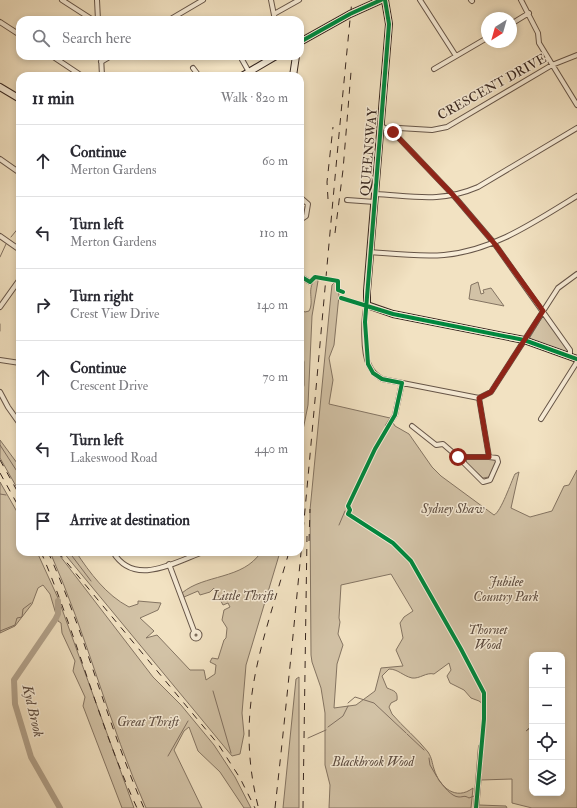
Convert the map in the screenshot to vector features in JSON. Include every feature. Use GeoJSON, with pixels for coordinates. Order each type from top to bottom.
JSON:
{"type":"FeatureCollection","features":[{"type":"Feature","properties":{"kind":"street"},"geometry":{"type":"LineString","coordinates":[[62,0],[87,16]]}},
{"type":"Feature","properties":{"kind":"street"},"geometry":{"type":"LineString","coordinates":[[97,0],[98,16]]}},
{"type":"Feature","properties":{"kind":"street"},"geometry":{"type":"LineString","coordinates":[[176,16],[203,0]]}},
{"type":"Feature","properties":{"kind":"street"},"geometry":{"type":"LineString","coordinates":[[271,0],[274,14],[300,0]]}},
{"type":"Feature","properties":{"kind":"street"},"geometry":{"type":"LineString","coordinates":[[304,40],[350,14],[380,0]]}},
{"type":"Feature","properties":{"kind":"street","name":"QUEENSWAY"},"geometry":{"type":"LineString","coordinates":[[367,305],[366,299],[389,24],[385,0]]}},
{"type":"Feature","properties":{"kind":"street"},"geometry":{"type":"LineString","coordinates":[[420,0],[456,56]]}},
{"type":"Feature","properties":{"kind":"street"},"geometry":{"type":"LineString","coordinates":[[521,0],[538,33],[539,43],[577,105]]}},
{"type":"Feature","properties":{"kind":"street"},"geometry":{"type":"LineString","coordinates":[[517,20],[529,13]]}},
{"type":"Feature","properties":{"kind":"street"},"geometry":{"type":"LineString","coordinates":[[0,22],[16,32]]}},
{"type":"Feature","properties":{"kind":"street"},"geometry":{"type":"LineString","coordinates":[[434,69],[481,41]]}},
{"type":"Feature","properties":{"kind":"street","name":"CRESCENT DRIVE"},"geometry":{"type":"LineString","coordinates":[[393,132],[399,128],[432,130],[447,127],[552,65],[577,55]]}},
{"type":"Feature","properties":{"kind":"street"},"geometry":{"type":"LineString","coordinates":[[58,60],[76,72]]}},
{"type":"Feature","properties":{"kind":"street"},"geometry":{"type":"LineString","coordinates":[[102,72],[101,62],[104,60]]}},
{"type":"Feature","properties":{"kind":"street"},"geometry":{"type":"LineString","coordinates":[[242,60],[249,72],[269,60]]}},
{"type":"Feature","properties":{"kind":"street"},"geometry":{"type":"LineString","coordinates":[[293,72],[295,60]]}},
{"type":"Feature","properties":{"kind":"street"},"geometry":{"type":"LineString","coordinates":[[193,68],[196,72]]}},
{"type":"Feature","properties":{"kind":"street"},"geometry":{"type":"LineString","coordinates":[[0,86],[16,96]]}},
{"type":"Feature","properties":{"kind":"street"},"geometry":{"type":"LineString","coordinates":[[381,126],[393,132],[454,196],[494,243],[570,350],[570,356]]}},
{"type":"Feature","properties":{"kind":"street"},"geometry":{"type":"LineString","coordinates":[[375,194],[436,198],[454,196],[478,187],[577,128]]}},
{"type":"Feature","properties":{"kind":"street"},"geometry":{"type":"LineString","coordinates":[[0,159],[16,170]]}},
{"type":"Feature","properties":{"kind":"street"},"geometry":{"type":"LineString","coordinates":[[370,252],[442,256],[476,250],[526,227],[577,196]]}},
{"type":"Feature","properties":{"kind":"street"},"geometry":{"type":"LineString","coordinates":[[304,200],[308,204],[306,216],[304,217]]}},
{"type":"Feature","properties":{"kind":"street"},"geometry":{"type":"LineString","coordinates":[[347,200],[375,202]]}},
{"type":"Feature","properties":{"kind":"street"},"geometry":{"type":"LineString","coordinates":[[0,236],[16,247]]}},
{"type":"Feature","properties":{"kind":"street"},"geometry":{"type":"LineString","coordinates":[[541,419],[577,361],[570,356],[524,340],[393,314],[367,305],[365,322],[368,364],[373,373],[382,379],[479,398],[491,392],[524,340],[558,288],[577,274]]}},
{"type":"Feature","properties":{"kind":"street"},"geometry":{"type":"LineString","coordinates":[[304,278],[310,282]]}},
{"type":"Feature","properties":{"kind":"street"},"geometry":{"type":"LineString","coordinates":[[0,307],[16,285]]}},
{"type":"Feature","properties":{"kind":"street"},"geometry":{"type":"LineString","coordinates":[[0,360],[16,362]]}},
{"type":"Feature","properties":{"kind":"street"},"geometry":{"type":"LineString","coordinates":[[388,426],[396,415],[402,383]]}},
{"type":"Feature","properties":{"kind":"street"},"geometry":{"type":"LineString","coordinates":[[0,392],[8,408],[16,419]]}},
{"type":"Feature","properties":{"kind":"street"},"geometry":{"type":"LineString","coordinates":[[479,398],[489,457]]}},
{"type":"Feature","properties":{"kind":"street"},"geometry":{"type":"LineString","coordinates":[[412,426],[436,445],[443,444],[483,482],[487,482],[498,462],[497,458],[489,457],[458,457]]}},
{"type":"Feature","properties":{"kind":"street"},"geometry":{"type":"LineString","coordinates":[[115,556],[118,561],[131,570],[145,572],[192,556]]}},
{"type":"Feature","properties":{"kind":"street"},"geometry":{"type":"LineString","coordinates":[[170,564],[194,631]]}},
{"type":"Feature","properties":{"kind":"street"},"geometry":{"type":"LineString","coordinates":[[476,808],[481,747]]}},
{"type":"Feature","properties":{"kind":"green space"},"geometry":{"type":"Polygon","coordinates":[[[317,278],[318,281],[312,316],[308,405],[304,425],[304,311],[309,311],[311,307],[311,290],[313,282],[317,278]]]}},
{"type":"Feature","properties":{"kind":"green space","name":"Jubilee Country Park"},"geometry":{"type":"Polygon","coordinates":[[[335,282],[339,295],[334,345],[329,358],[333,380],[329,404],[390,418],[395,426],[409,434],[432,467],[441,476],[494,515],[503,503],[515,474],[519,472],[511,508],[530,517],[552,511],[564,486],[569,485],[577,470],[577,808],[532,808],[512,803],[512,779],[481,780],[479,805],[506,806],[507,808],[475,808],[483,704],[471,698],[464,690],[450,683],[447,676],[451,670],[449,663],[434,674],[428,674],[418,678],[412,678],[395,670],[389,669],[382,676],[387,688],[395,692],[397,695],[397,700],[391,703],[389,707],[392,714],[428,752],[437,776],[444,787],[455,793],[467,792],[473,788],[471,808],[329,808],[330,785],[325,765],[325,713],[321,688],[311,655],[310,510],[332,285],[335,282]],[[391,574],[341,585],[340,622],[338,634],[343,645],[337,664],[334,708],[356,705],[375,691],[381,668],[403,666],[396,650],[403,638],[400,623],[404,617],[413,611],[391,574]]]}},
{"type":"Feature","properties":{"kind":"green space"},"geometry":{"type":"Polygon","coordinates":[[[478,282],[481,294],[484,293],[483,290],[491,288],[504,306],[469,299],[471,285],[478,282]]]}},
{"type":"Feature","properties":{"kind":"green space"},"geometry":{"type":"Polygon","coordinates":[[[544,314],[568,350],[567,353],[529,339],[544,314]]]}},
{"type":"Feature","properties":{"kind":"green space"},"geometry":{"type":"Polygon","coordinates":[[[0,440],[16,462],[16,486],[0,458],[0,440]]]}},
{"type":"Feature","properties":{"kind":"green space"},"geometry":{"type":"Polygon","coordinates":[[[467,458],[494,459],[497,462],[489,477],[483,478],[466,463],[467,458]]]}},
{"type":"Feature","properties":{"kind":"green space"},"geometry":{"type":"Polygon","coordinates":[[[0,482],[16,510],[16,556],[39,556],[58,598],[134,808],[122,808],[83,706],[85,697],[73,671],[75,661],[62,633],[61,623],[58,621],[50,594],[43,585],[38,588],[32,604],[15,626],[0,633],[0,482]]]}},
{"type":"Feature","properties":{"kind":"green space","name":"Great Thrift"},"geometry":{"type":"Polygon","coordinates":[[[52,556],[60,556],[153,677],[181,705],[214,745],[235,777],[251,808],[244,808],[220,772],[198,751],[189,727],[184,731],[174,750],[202,808],[146,808],[121,745],[63,583],[52,556]]]}},
{"type":"Feature","properties":{"kind":"green space","name":"Little Thrift"},"geometry":{"type":"Polygon","coordinates":[[[66,556],[79,556],[106,590],[129,607],[138,604],[138,601],[161,603],[158,610],[140,618],[154,631],[146,638],[157,635],[190,670],[204,670],[206,680],[215,674],[216,665],[210,662],[212,658],[218,659],[226,638],[227,628],[222,620],[224,610],[230,607],[228,603],[223,605],[214,588],[210,592],[200,595],[198,591],[184,597],[182,593],[191,587],[244,568],[257,556],[279,556],[246,665],[242,713],[244,734],[240,754],[232,756],[66,556]]]}},
{"type":"Feature","properties":{"kind":"green space"},"geometry":{"type":"Polygon","coordinates":[[[299,677],[299,808],[283,808],[296,679],[299,677]]]}},
{"type":"Feature","properties":{"kind":"waterway","name":"Kyd Brook"},"geometry":{"type":"LineString","coordinates":[[11,237],[16,231]]}},
{"type":"Feature","properties":{"kind":"waterway","name":"Kyd Brook"},"geometry":{"type":"LineString","coordinates":[[0,257],[6,244]]}},
{"type":"Feature","properties":{"kind":"waterway","name":"Kyd Brook"},"geometry":{"type":"LineString","coordinates":[[0,324],[0,331]]}},
{"type":"Feature","properties":{"kind":"waterway","name":"Kyd Brook"},"geometry":{"type":"LineString","coordinates":[[0,445],[16,470]]}},
{"type":"Feature","properties":{"kind":"waterway"},"geometry":{"type":"LineString","coordinates":[[0,494],[6,495]]}},
{"type":"Feature","properties":{"kind":"waterway"},"geometry":{"type":"LineString","coordinates":[[339,525],[345,511]]}},
{"type":"Feature","properties":{"kind":"waterway","name":"Kyd Brook"},"geometry":{"type":"LineString","coordinates":[[72,556],[91,581]]}},
{"type":"Feature","properties":{"kind":"waterway","name":"Kyd Brook"},"geometry":{"type":"LineString","coordinates":[[58,601],[58,614],[55,620],[14,680],[15,704],[31,757],[60,808]]}},
{"type":"Feature","properties":{"kind":"waterway"},"geometry":{"type":"LineString","coordinates":[[0,631],[15,625],[17,618],[22,617],[23,609],[31,603]]}},
{"type":"Feature","properties":{"kind":"waterway"},"geometry":{"type":"LineString","coordinates":[[213,691],[231,753]]}},
{"type":"Feature","properties":{"kind":"waterway"},"geometry":{"type":"LineString","coordinates":[[348,703],[355,697],[374,703],[406,733]]}},
{"type":"Feature","properties":{"kind":"waterway"},"geometry":{"type":"LineString","coordinates":[[328,727],[343,716],[348,706]]}},
{"type":"Feature","properties":{"kind":"waterway"},"geometry":{"type":"LineString","coordinates":[[168,756],[188,721]]}},
{"type":"Feature","properties":{"kind":"waterway"},"geometry":{"type":"LineString","coordinates":[[308,738],[326,730]]}},
{"type":"Feature","properties":{"kind":"waterway"},"geometry":{"type":"LineString","coordinates":[[407,734],[424,750]]}},
{"type":"Feature","properties":{"kind":"waterway"},"geometry":{"type":"LineString","coordinates":[[429,758],[430,765],[437,777]]}},
{"type":"Feature","properties":{"kind":"waterway"},"geometry":{"type":"LineString","coordinates":[[438,779],[453,795],[459,797],[465,796],[469,798],[474,796]]}},
{"type":"Feature","properties":{"kind":"railway"},"geometry":{"type":"LineString","coordinates":[[304,516],[352,0]]}},
{"type":"Feature","properties":{"kind":"railway"},"geometry":{"type":"LineString","coordinates":[[335,233],[343,170],[351,72]]}},
{"type":"Feature","properties":{"kind":"railway"},"geometry":{"type":"LineString","coordinates":[[328,199],[327,182],[333,127]]}},
{"type":"Feature","properties":{"kind":"railway"},"geometry":{"type":"LineString","coordinates":[[0,460],[16,489]]}},
{"type":"Feature","properties":{"kind":"railway"},"geometry":{"type":"LineString","coordinates":[[0,473],[16,502]]}},
{"type":"Feature","properties":{"kind":"railway"},"geometry":{"type":"LineString","coordinates":[[309,541],[310,509]]}},
{"type":"Feature","properties":{"kind":"railway"},"geometry":{"type":"LineString","coordinates":[[303,808],[307,536]]}},
{"type":"Feature","properties":{"kind":"railway"},"geometry":{"type":"LineString","coordinates":[[43,556],[66,616],[99,713],[123,777],[137,808]]}},
{"type":"Feature","properties":{"kind":"railway"},"geometry":{"type":"LineString","coordinates":[[50,556],[74,615],[119,744],[144,808]]}},
{"type":"Feature","properties":{"kind":"railway"},"geometry":{"type":"LineString","coordinates":[[61,556],[218,744],[240,778],[255,808]]}},
{"type":"Feature","properties":{"kind":"railway"},"geometry":{"type":"LineString","coordinates":[[258,806],[251,771],[249,738],[250,707],[261,647],[288,556]]}},
{"type":"Feature","properties":{"kind":"railway"},"geometry":{"type":"LineString","coordinates":[[275,808],[300,556]]}},
{"type":"Feature","properties":{"kind":"cycle path"},"geometry":{"type":"LineString","coordinates":[[304,40],[350,14],[381,0]]}},
{"type":"Feature","properties":{"kind":"cycle path"},"geometry":{"type":"LineString","coordinates":[[385,0],[389,24],[365,322],[368,364],[373,373],[382,379],[402,383],[395,415],[375,449],[348,506],[350,510],[348,514],[393,543],[411,561],[484,693],[484,719],[476,808]]}},
{"type":"Feature","properties":{"kind":"cycle path"},"geometry":{"type":"LineString","coordinates":[[304,278],[310,282],[315,277],[338,281],[338,290],[343,292]]}},
{"type":"Feature","properties":{"kind":"cycle path"},"geometry":{"type":"LineString","coordinates":[[341,298],[393,314],[524,340],[577,359]]}},
{"type":"Feature","properties":{"kind":"route"},"geometry":{"type":"LineString","coordinates":[[393,132],[454,196],[494,243],[543,311],[491,392],[479,398],[489,457],[458,457]]}},
{"type":"Feature","properties":{"kind":"park label","name":"Sydney Shaw"},"geometry":{"type":"Point","coordinates":[453,509]}},
{"type":"Feature","properties":{"kind":"park label","name":"Thornet Wood"},"geometry":{"type":"Point","coordinates":[488,638]}},
{"type":"Feature","properties":{"kind":"park label","name":"Blackbrook Wood"},"geometry":{"type":"Point","coordinates":[373,762]}}]}
